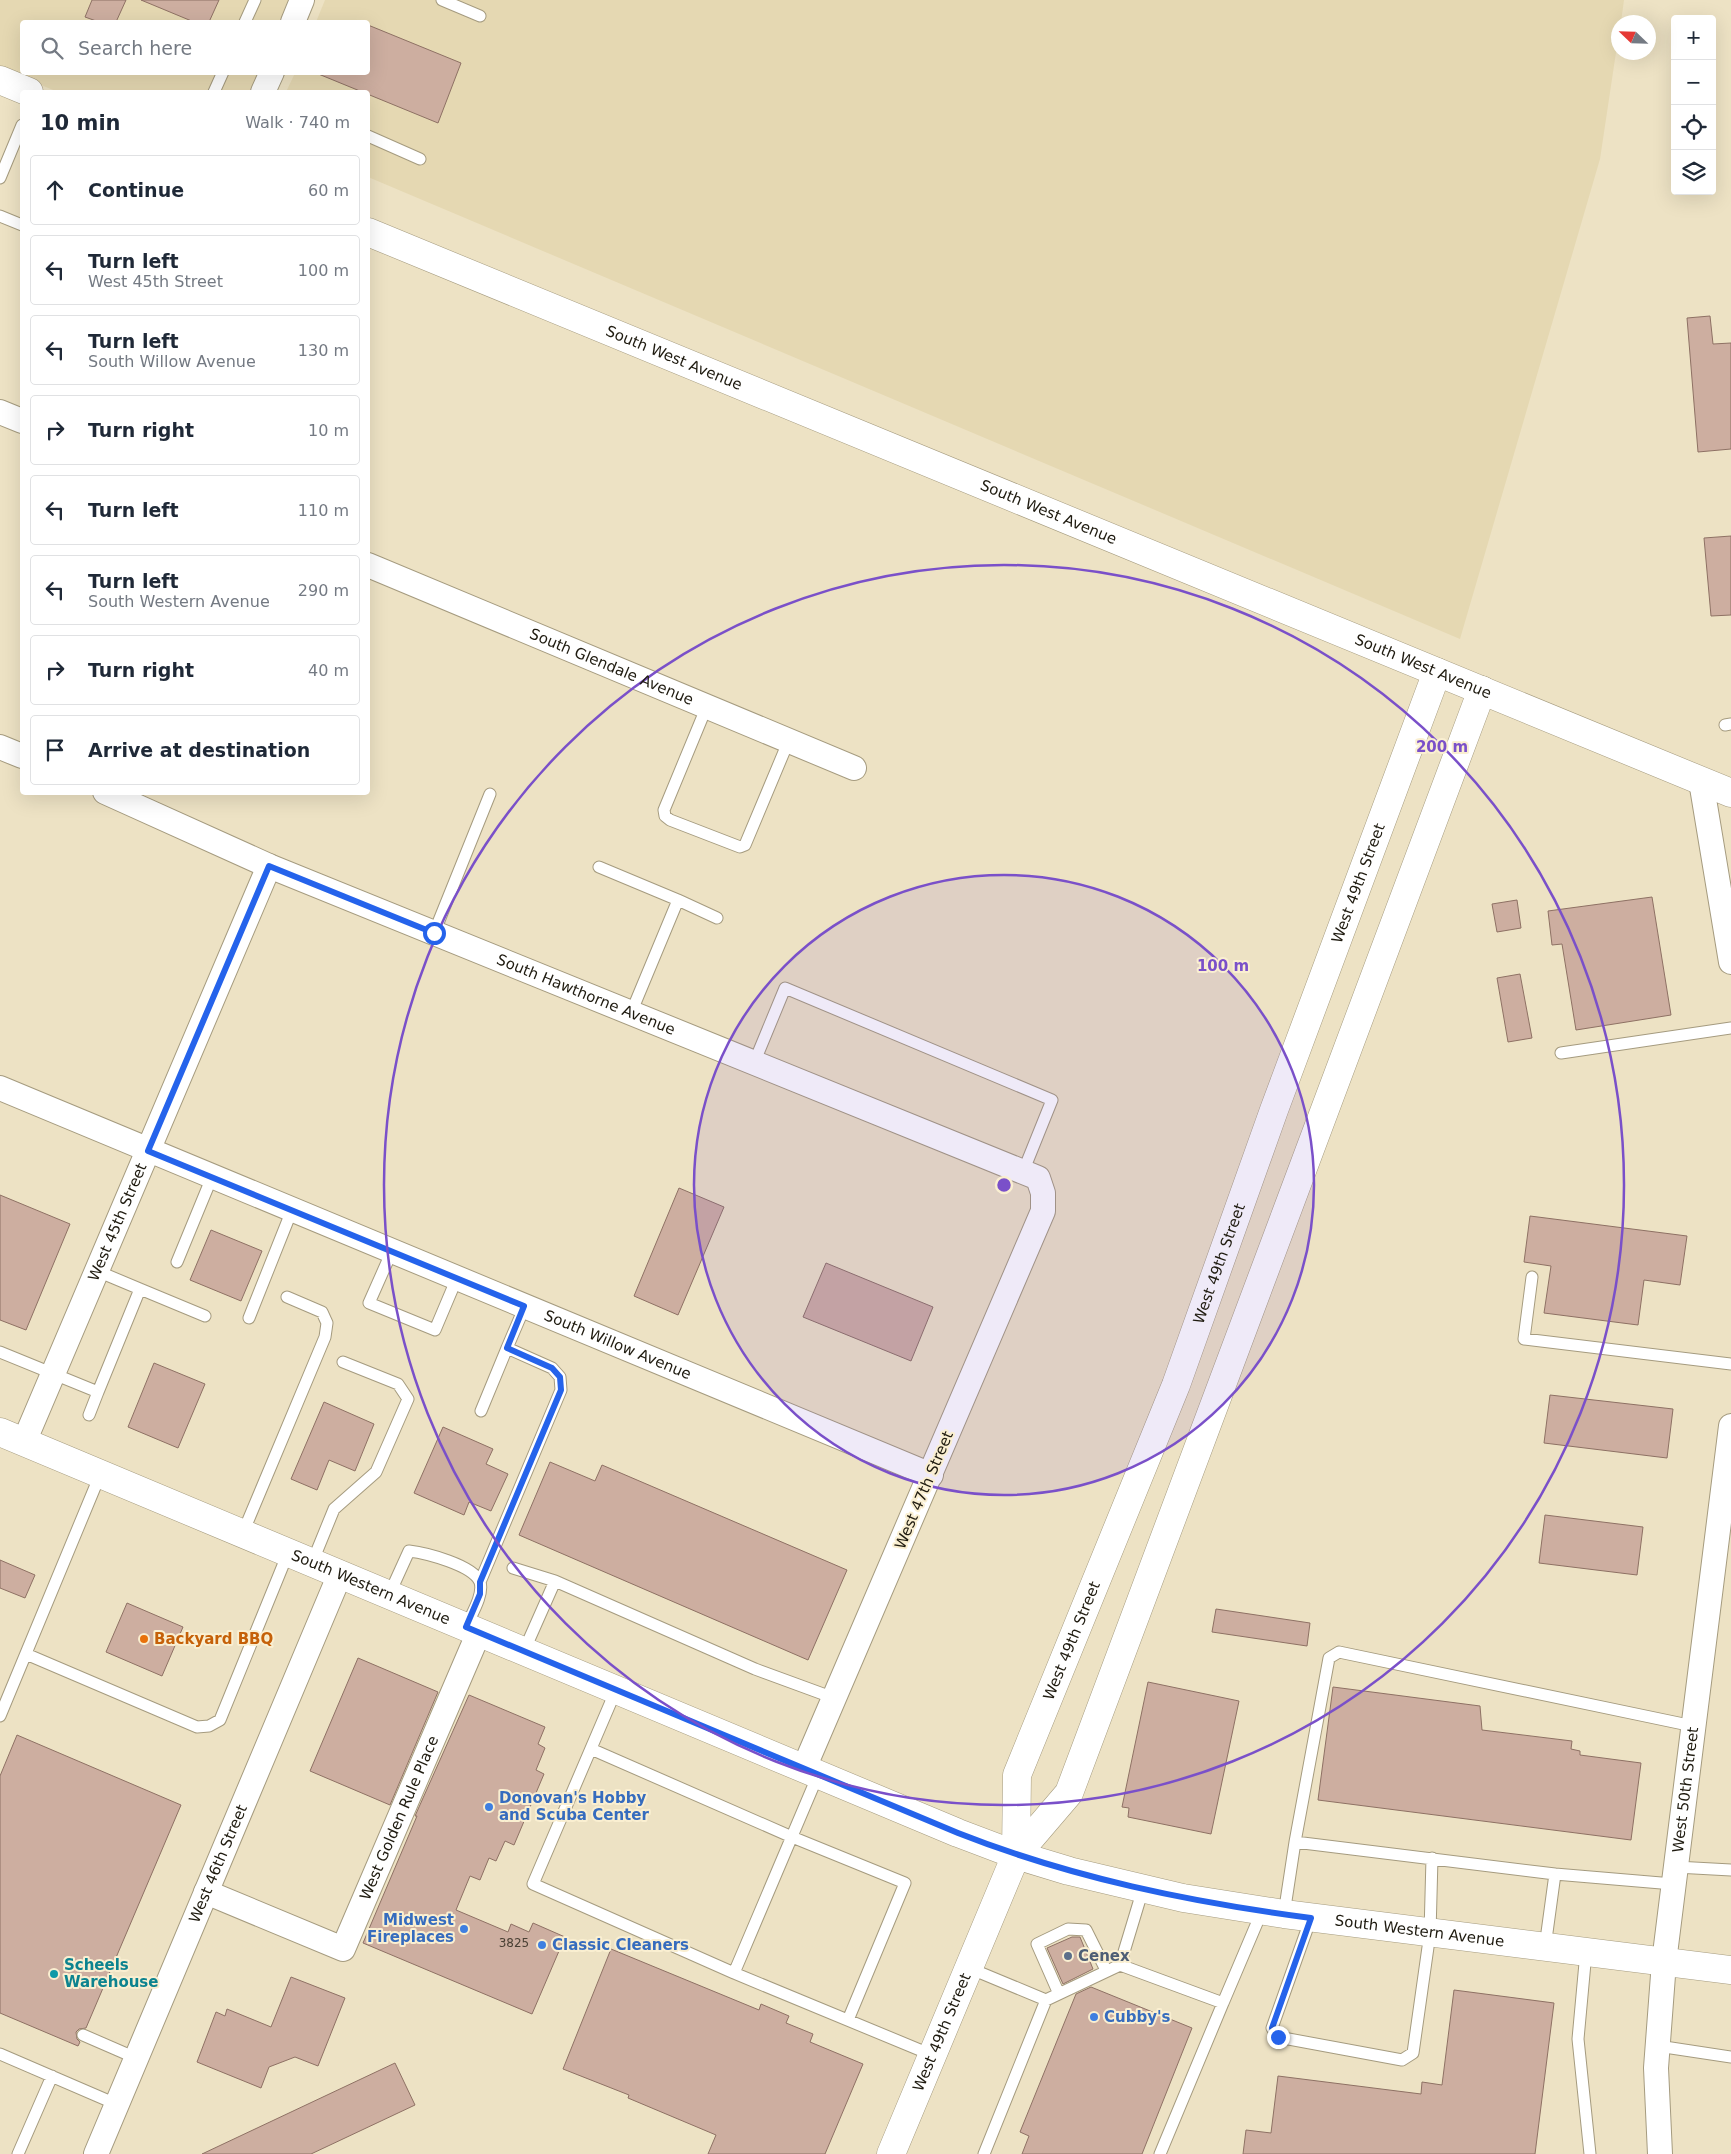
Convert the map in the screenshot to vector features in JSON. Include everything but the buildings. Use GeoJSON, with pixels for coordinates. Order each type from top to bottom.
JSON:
{"type":"FeatureCollection","features":[{"type":"Feature","properties":{"kind":"street"},"geometry":{"type":"LineString","coordinates":[[294,20],[302,0]]}},
{"type":"Feature","properties":{"kind":"street"},"geometry":{"type":"LineString","coordinates":[[265,90],[271,75]]}},
{"type":"Feature","properties":{"kind":"street"},"geometry":{"type":"LineString","coordinates":[[0,80],[24,90]]}},
{"type":"Feature","properties":{"kind":"street","name":"South West Avenue"},"geometry":{"type":"LineString","coordinates":[[370,233],[1731,793]]}},
{"type":"Feature","properties":{"kind":"street"},"geometry":{"type":"LineString","coordinates":[[0,412],[20,420]]}},
{"type":"Feature","properties":{"kind":"street","name":"South Glendale Avenue"},"geometry":{"type":"LineString","coordinates":[[370,566],[854,768]]}},
{"type":"Feature","properties":{"kind":"street","name":"West 49th Street"},"geometry":{"type":"LineString","coordinates":[[1016,1855],[1017,1775],[1176,1385],[1274,1110],[1437,672]]}},
{"type":"Feature","properties":{"kind":"street","name":"West 49th Street"},"geometry":{"type":"LineString","coordinates":[[891,2154],[1016,1855],[1069,1793],[1482,690]]}},
{"type":"Feature","properties":{"kind":"street"},"geometry":{"type":"LineString","coordinates":[[0,747],[20,755]]}},
{"type":"Feature","properties":{"kind":"street"},"geometry":{"type":"LineString","coordinates":[[1701,781],[1731,962]]}},
{"type":"Feature","properties":{"kind":"street","name":"South Hawthorne Avenue"},"geometry":{"type":"LineString","coordinates":[[112,795],[269,866],[1038,1178],[1043,1193],[1043,1211]]}},
{"type":"Feature","properties":{"kind":"street","name":"West 45th Street"},"geometry":{"type":"LineString","coordinates":[[12,1437],[53,1374],[269,866]]}},
{"type":"Feature","properties":{"kind":"street","name":"South Willow Avenue"},"geometry":{"type":"LineString","coordinates":[[0,1088],[931,1475]]}},
{"type":"Feature","properties":{"kind":"street","name":"West 47th Street"},"geometry":{"type":"LineString","coordinates":[[811,1772],[834,1698],[1043,1211]]}},
{"type":"Feature","properties":{"kind":"street","name":"West 50th Street"},"geometry":{"type":"LineString","coordinates":[[1660,2154],[1656,2068],[1664,1962],[1731,1426]]}},
{"type":"Feature","properties":{"kind":"street","name":"South Western Avenue"},"geometry":{"type":"LineString","coordinates":[[12,1437],[811,1772],[1016,1855],[1069,1871],[1183,1898],[1311,1918],[1731,1970]]}},
{"type":"Feature","properties":{"kind":"street","name":"West 46th Street"},"geometry":{"type":"LineString","coordinates":[[96,2154],[340,1574]]}},
{"type":"Feature","properties":{"kind":"street","name":"West Golden Rule Place"},"geometry":{"type":"LineString","coordinates":[[206,1892],[343,1949],[472,1630]]}},
{"type":"Feature","properties":{"kind":"lane"},"geometry":{"type":"LineString","coordinates":[[246,20],[255,0]]}},
{"type":"Feature","properties":{"kind":"lane"},"geometry":{"type":"LineString","coordinates":[[442,0],[480,16]]}},
{"type":"Feature","properties":{"kind":"lane"},"geometry":{"type":"LineString","coordinates":[[215,90],[221,75]]}},
{"type":"Feature","properties":{"kind":"lane"},"geometry":{"type":"LineString","coordinates":[[0,178],[20,130]]}},
{"type":"Feature","properties":{"kind":"lane"},"geometry":{"type":"LineString","coordinates":[[370,137],[420,159]]}},
{"type":"Feature","properties":{"kind":"lane"},"geometry":{"type":"LineString","coordinates":[[0,216],[20,224]]}},
{"type":"Feature","properties":{"kind":"lane"},"geometry":{"type":"LineString","coordinates":[[707,706],[664,810],[665,816],[670,820],[740,847],[745,845],[789,740]]}},
{"type":"Feature","properties":{"kind":"lane"},"geometry":{"type":"LineString","coordinates":[[434,933],[490,794]]}},
{"type":"Feature","properties":{"kind":"lane"},"geometry":{"type":"LineString","coordinates":[[599,867],[717,918]]}},
{"type":"Feature","properties":{"kind":"lane"},"geometry":{"type":"LineString","coordinates":[[631,1013],[678,900]]}},
{"type":"Feature","properties":{"kind":"lane"},"geometry":{"type":"LineString","coordinates":[[754,1063],[785,988],[1052,1100],[1022,1172]]}},
{"type":"Feature","properties":{"kind":"lane"},"geometry":{"type":"LineString","coordinates":[[1561,1053],[1731,1028]]}},
{"type":"Feature","properties":{"kind":"lane"},"geometry":{"type":"LineString","coordinates":[[177,1262],[212,1177]]}},
{"type":"Feature","properties":{"kind":"lane"},"geometry":{"type":"LineString","coordinates":[[248,1318],[292,1210]]}},
{"type":"Feature","properties":{"kind":"lane"},"geometry":{"type":"LineString","coordinates":[[392,1251],[369,1303],[435,1330],[457,1278]]}},
{"type":"Feature","properties":{"kind":"lane"},"geometry":{"type":"LineString","coordinates":[[97,1271],[205,1316]]}},
{"type":"Feature","properties":{"kind":"lane"},"geometry":{"type":"LineString","coordinates":[[1532,1277],[1524,1339],[1731,1364]]}},
{"type":"Feature","properties":{"kind":"lane"},"geometry":{"type":"LineString","coordinates":[[88,1415],[140,1289]]}},
{"type":"Feature","properties":{"kind":"lane"},"geometry":{"type":"LineString","coordinates":[[242,1535],[324,1337],[327,1323],[322,1312],[287,1298]]}},
{"type":"Feature","properties":{"kind":"lane"},"geometry":{"type":"LineString","coordinates":[[481,1411],[524,1306]]}},
{"type":"Feature","properties":{"kind":"lane"},"geometry":{"type":"LineString","coordinates":[[472,1630],[480,1594],[480,1582],[561,1390],[560,1377],[552,1368],[507,1348]]}},
{"type":"Feature","properties":{"kind":"lane"},"geometry":{"type":"LineString","coordinates":[[0,1352],[98,1392]]}},
{"type":"Feature","properties":{"kind":"lane"},"geometry":{"type":"LineString","coordinates":[[26,1654],[197,1727],[209,1726],[220,1720],[300,1558],[334,1509],[376,1472],[408,1399],[398,1384],[343,1362]]}},
{"type":"Feature","properties":{"kind":"lane"},"geometry":{"type":"LineString","coordinates":[[0,1716],[100,1475]]}},
{"type":"Feature","properties":{"kind":"lane"},"geometry":{"type":"LineString","coordinates":[[390,1595],[409,1551],[427,1553],[471,1572],[480,1582]]}},
{"type":"Feature","properties":{"kind":"lane"},"geometry":{"type":"LineString","coordinates":[[513,1568],[555,1581],[755,1669],[834,1698]]}},
{"type":"Feature","properties":{"kind":"lane"},"geometry":{"type":"LineString","coordinates":[[524,1651],[555,1581]]}},
{"type":"Feature","properties":{"kind":"lane"},"geometry":{"type":"LineString","coordinates":[[1160,2154],[1223,2003],[1273,1912],[1295,1842],[1329,1658],[1339,1652],[1693,1726]]}},
{"type":"Feature","properties":{"kind":"lane"},"geometry":{"type":"LineString","coordinates":[[616,1690],[533,1884],[734,1973],[932,2055]]}},
{"type":"Feature","properties":{"kind":"lane"},"geometry":{"type":"LineString","coordinates":[[591,1749],[792,1837],[904,1883],[848,2020]]}},
{"type":"Feature","properties":{"kind":"lane"},"geometry":{"type":"LineString","coordinates":[[734,1973],[792,1837],[811,1772]]}},
{"type":"Feature","properties":{"kind":"lane"},"geometry":{"type":"LineString","coordinates":[[1295,1842],[1555,1874],[1675,1875],[1731,1870]]}},
{"type":"Feature","properties":{"kind":"lane"},"geometry":{"type":"LineString","coordinates":[[1311,1918],[1272,2028],[1278,2037],[1402,2060],[1413,2053],[1430,1933],[1432,1858]]}},
{"type":"Feature","properties":{"kind":"lane"},"geometry":{"type":"LineString","coordinates":[[1545,1947],[1555,1874]]}},
{"type":"Feature","properties":{"kind":"lane"},"geometry":{"type":"LineString","coordinates":[[1120,1965],[1143,1889]]}},
{"type":"Feature","properties":{"kind":"lane"},"geometry":{"type":"LineString","coordinates":[[1059,1994],[1049,1964],[1037,1944],[1068,1929],[1086,1930],[1090,1948],[1106,1970]]}},
{"type":"Feature","properties":{"kind":"lane"},"geometry":{"type":"LineString","coordinates":[[1586,1952],[1578,2039],[1590,2154]]}},
{"type":"Feature","properties":{"kind":"lane"},"geometry":{"type":"LineString","coordinates":[[984,2154],[1046,2000],[1120,1965],[1223,2003]]}},
{"type":"Feature","properties":{"kind":"lane"},"geometry":{"type":"LineString","coordinates":[[969,1968],[1046,2000]]}},
{"type":"Feature","properties":{"kind":"lane"},"geometry":{"type":"LineString","coordinates":[[83,2035],[136,2058]]}},
{"type":"Feature","properties":{"kind":"lane"},"geometry":{"type":"LineString","coordinates":[[1658,2046],[1731,2057]]}},
{"type":"Feature","properties":{"kind":"lane"},"geometry":{"type":"LineString","coordinates":[[0,2054],[116,2104]]}},
{"type":"Feature","properties":{"kind":"lane"},"geometry":{"type":"LineString","coordinates":[[18,2154],[52,2076]]}},
{"type":"Feature","properties":{"kind":"shaded area"},"geometry":{"type":"Polygon","coordinates":[[[0,0],[288,0],[280,20],[20,20],[20,75],[257,75],[250,90],[53,90],[0,68],[0,0]]]}},
{"type":"Feature","properties":{"kind":"shaded area"},"geometry":{"type":"Polygon","coordinates":[[[325,0],[1624,0],[1622,15],[1611,15],[1611,60],[1615,60],[1600,159],[1460,639],[370,178],[370,90],[287,90],[294,75],[370,75],[370,20],[317,20],[325,0]]]}},
{"type":"Feature","properties":{"kind":"place","name":"Backyard BBQ"},"geometry":{"type":"Point","coordinates":[144,1639]}},
{"type":"Feature","properties":{"kind":"place","name":"Donovan's Hobby and Scuba Center"},"geometry":{"type":"Point","coordinates":[489,1807]}},
{"type":"Feature","properties":{"kind":"place","name":"Midwest Fireplaces"},"geometry":{"type":"Point","coordinates":[464,1929]}},
{"type":"Feature","properties":{"kind":"place","name":"Classic Cleaners"},"geometry":{"type":"Point","coordinates":[542,1945]}},
{"type":"Feature","properties":{"kind":"place","name":"Cenex"},"geometry":{"type":"Point","coordinates":[1068,1956]}},
{"type":"Feature","properties":{"kind":"place","name":"Scheels Warehouse"},"geometry":{"type":"Point","coordinates":[54,1974]}},
{"type":"Feature","properties":{"kind":"place","name":"Cubby's"},"geometry":{"type":"Point","coordinates":[1094,2017]}},
{"type":"Feature","properties":{"kind":"route"},"geometry":{"type":"LineString","coordinates":[[434,933],[269,866],[148,1151],[524,1306],[507,1348],[552,1368],[560,1377],[561,1390],[480,1582],[480,1594],[466,1627],[958,1833],[1016,1855],[1069,1871],[1183,1898],[1311,1918],[1272,2028],[1278,2037]]}}]}
